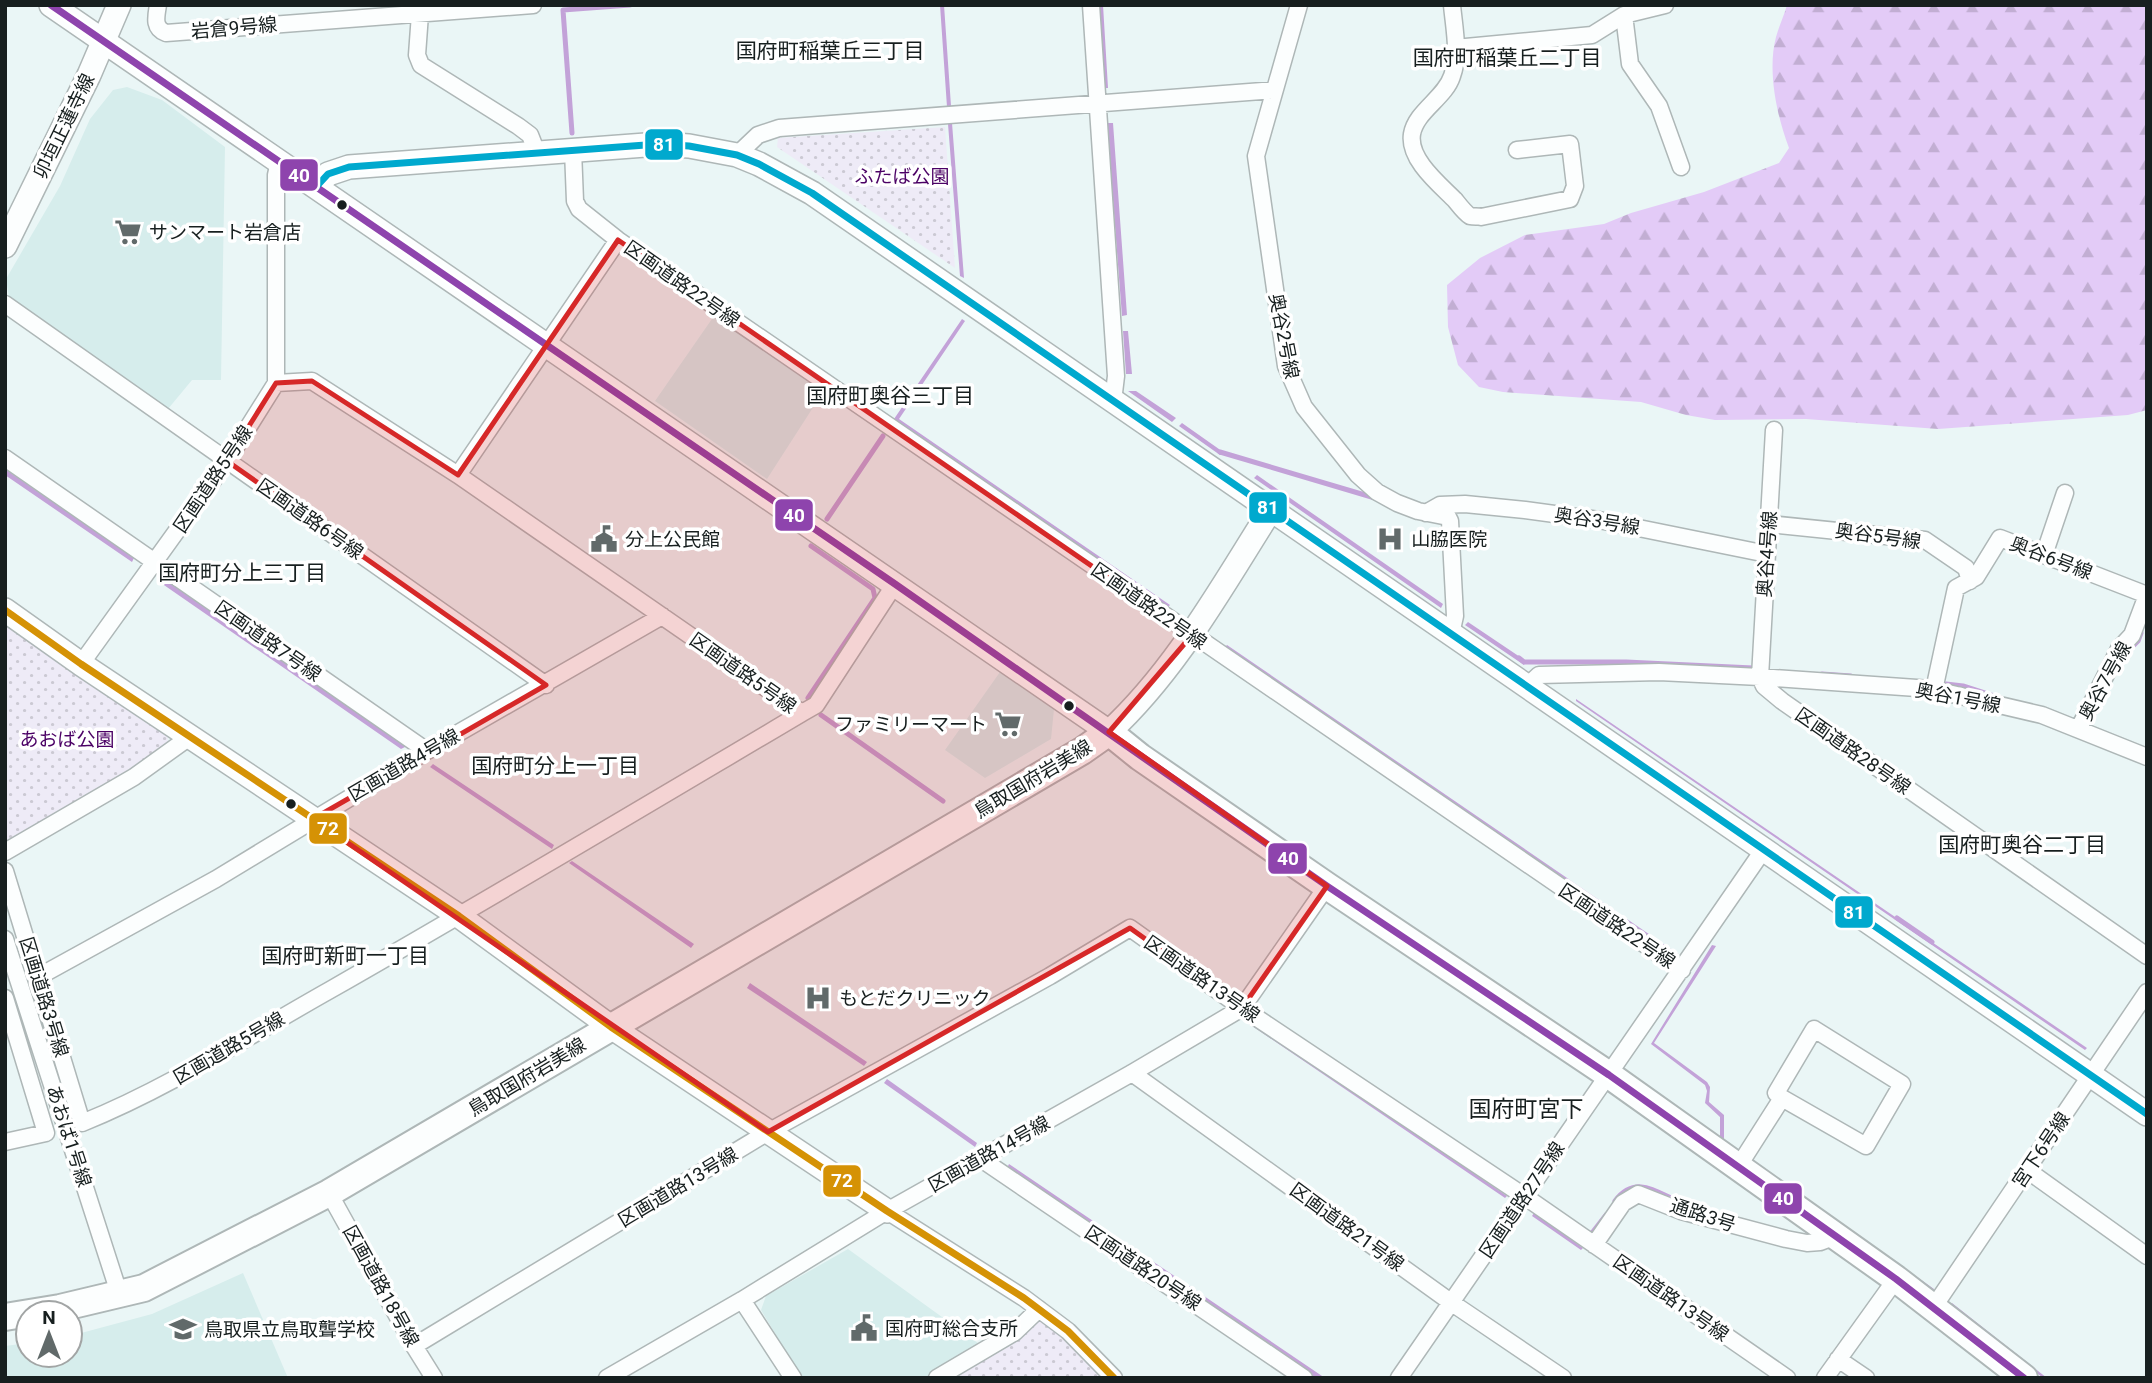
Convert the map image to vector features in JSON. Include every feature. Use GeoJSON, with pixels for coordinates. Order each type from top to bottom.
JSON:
{"type":"FeatureCollection","features":[{"type":"Feature","properties":{"kind":"main road","name":"鳥取国府岩美線"},"geometry":{"type":"LineString","coordinates":[[5,1317],[60,1308],[144,1288],[329,1194],[1082,751],[1109,732],[1140,757],[1327,886],[1609,1075],[1896,1279],[2024,1378]]}},
{"type":"Feature","properties":{"kind":"street"},"geometry":{"type":"LineString","coordinates":[[51,5],[1109,732],[1134,709],[1192,635],[1270,511]]}},
{"type":"Feature","properties":{"kind":"street","name":"卯垣正蓮寺線"},"geometry":{"type":"LineString","coordinates":[[5,246],[104,42],[119,5]]}},
{"type":"Feature","properties":{"kind":"street","name":"岩倉9号線"},"geometry":{"type":"LineString","coordinates":[[158,5],[155,23],[160,31],[166,33],[420,14]]}},
{"type":"Feature","properties":{"kind":"street"},"geometry":{"type":"LineString","coordinates":[[533,5],[420,14],[417,55],[421,65],[530,135],[537,153]]}},
{"type":"Feature","properties":{"kind":"street"},"geometry":{"type":"LineString","coordinates":[[1091,5],[1116,376],[1113,401]]}},
{"type":"Feature","properties":{"kind":"street","name":"奥谷2号線"},"geometry":{"type":"LineString","coordinates":[[1299,5],[1256,156],[1286,366],[1294,389],[1316,424],[1358,475],[1377,492],[1397,503],[1448,517],[1455,616],[1451,634]]}},
{"type":"Feature","properties":{"kind":"street"},"geometry":{"type":"LineString","coordinates":[[1452,5],[1455,48],[1453,76],[1412,131],[1412,144],[1419,160],[1470,215],[1481,217],[1570,199],[1574,186],[1570,144],[1517,150]]}},
{"type":"Feature","properties":{"kind":"street"},"geometry":{"type":"LineString","coordinates":[[1455,48],[1592,35],[1624,15],[1664,5]]}},
{"type":"Feature","properties":{"kind":"street"},"geometry":{"type":"LineString","coordinates":[[1624,15],[1630,64],[1659,106],[1681,167]]}},
{"type":"Feature","properties":{"kind":"street"},"geometry":{"type":"LineString","coordinates":[[737,155],[758,135],[779,128],[1274,90]]}},
{"type":"Feature","properties":{"kind":"street"},"geometry":{"type":"LineString","coordinates":[[316,187],[328,174],[349,167],[659,144],[689,146],[737,155],[778,173],[812,193],[2147,1114]]}},
{"type":"Feature","properties":{"kind":"street","name":"区画道路22号線"},"geometry":{"type":"LineString","coordinates":[[573,150],[575,201],[579,209],[618,240],[1682,970]]}},
{"type":"Feature","properties":{"kind":"street"},"geometry":{"type":"LineString","coordinates":[[276,383],[276,175],[279,162]]}},
{"type":"Feature","properties":{"kind":"street"},"geometry":{"type":"LineString","coordinates":[[458,475],[618,240]]}},
{"type":"Feature","properties":{"kind":"street","name":"区画道路6号線"},"geometry":{"type":"LineString","coordinates":[[5,304],[546,685]]}},
{"type":"Feature","properties":{"kind":"street","name":"区画道路5号線"},"geometry":{"type":"LineString","coordinates":[[81,664],[227,461],[276,383],[312,381],[458,475],[802,713],[173,1081],[124,1106],[82,1123]]}},
{"type":"Feature","properties":{"kind":"street","name":"奥谷4号線"},"geometry":{"type":"LineString","coordinates":[[1760,677],[1774,430]]}},
{"type":"Feature","properties":{"kind":"street","name":"区画道路7号線"},"geometry":{"type":"LineString","coordinates":[[5,458],[427,751]]}},
{"type":"Feature","properties":{"kind":"street"},"geometry":{"type":"LineString","coordinates":[[2044,555],[2065,493]]}},
{"type":"Feature","properties":{"kind":"street","name":"奥谷3号線"},"geometry":{"type":"LineString","coordinates":[[1426,513],[1440,505],[1465,504],[1525,510],[1599,520],[1767,554]]}},
{"type":"Feature","properties":{"kind":"street","name":"奥谷5号線"},"geometry":{"type":"LineString","coordinates":[[1769,524],[1925,540],[1965,568],[1970,581]]}},
{"type":"Feature","properties":{"kind":"street","name":"奥谷6号線"},"geometry":{"type":"LineString","coordinates":[[1934,690],[1956,588],[1970,581],[1983,568],[2000,538],[2147,595]]}},
{"type":"Feature","properties":{"kind":"street"},"geometry":{"type":"LineString","coordinates":[[802,713],[816,705],[895,584]]}},
{"type":"Feature","properties":{"kind":"street","name":"奥谷7号線"},"geometry":{"type":"LineString","coordinates":[[2079,728],[2119,649],[2132,635],[2147,595]]}},
{"type":"Feature","properties":{"kind":"street"},"geometry":{"type":"LineString","coordinates":[[5,610],[81,664],[459,916],[611,1027],[1039,1309],[1068,1331],[1114,1378]]}},
{"type":"Feature","properties":{"kind":"street","name":"区画道路4号線"},"geometry":{"type":"LineString","coordinates":[[38,977],[216,879],[427,751],[662,617]]}},
{"type":"Feature","properties":{"kind":"street"},"geometry":{"type":"LineString","coordinates":[[1526,687],[1539,675],[1659,672],[1760,677]]}},
{"type":"Feature","properties":{"kind":"street","name":"奥谷1号線"},"geometry":{"type":"LineString","coordinates":[[1760,677],[1934,690],[2042,715],[2147,757]]}},
{"type":"Feature","properties":{"kind":"street","name":"区画道路28号線"},"geometry":{"type":"LineString","coordinates":[[1760,677],[1764,686],[1782,701],[2147,956]]}},
{"type":"Feature","properties":{"kind":"street"},"geometry":{"type":"LineString","coordinates":[[5,852],[134,777],[191,736]]}},
{"type":"Feature","properties":{"kind":"street","name":"区画道路27号線"},"geometry":{"type":"LineString","coordinates":[[1399,1378],[1764,849]]}},
{"type":"Feature","properties":{"kind":"street","name":"区画道路3号線"},"geometry":{"type":"LineString","coordinates":[[5,871],[82,1123]]}},
{"type":"Feature","properties":{"kind":"street","name":"区画道路14号線"},"geometry":{"type":"LineString","coordinates":[[607,1378],[742,1300],[887,1211],[1242,1008],[1327,886]]}},
{"type":"Feature","properties":{"kind":"street","name":"区画道路13号線"},"geometry":{"type":"LineString","coordinates":[[414,1346],[768,1132],[1050,976],[1130,928],[1242,1008],[1524,1196],[1787,1378]]}},
{"type":"Feature","properties":{"kind":"street","name":"あおば1号線"},"geometry":{"type":"LineString","coordinates":[[5,939],[119,1293]]}},
{"type":"Feature","properties":{"kind":"street","name":"宮下6号線"},"geometry":{"type":"LineString","coordinates":[[1933,1308],[2147,992]]}},
{"type":"Feature","properties":{"kind":"street"},"geometry":{"type":"LineString","coordinates":[[5,998],[46,1133],[5,1142]]}},
{"type":"Feature","properties":{"kind":"street"},"geometry":{"type":"LineString","coordinates":[[1814,1030],[1902,1084],[1866,1146],[1782,1097],[1776,1093],[1814,1030]]}},
{"type":"Feature","properties":{"kind":"street","name":"区画道路21号線"},"geometry":{"type":"LineString","coordinates":[[1132,1073],[1452,1303],[1563,1378]]}},
{"type":"Feature","properties":{"kind":"street"},"geometry":{"type":"LineString","coordinates":[[1738,1167],[1782,1097]]}},
{"type":"Feature","properties":{"kind":"street","name":"区画道路20号線"},"geometry":{"type":"LineString","coordinates":[[981,1159],[1304,1378]]}},
{"type":"Feature","properties":{"kind":"street"},"geometry":{"type":"LineString","coordinates":[[2027,1170],[2147,1256]]}},
{"type":"Feature","properties":{"kind":"street","name":"区画道路18号線"},"geometry":{"type":"LineString","coordinates":[[329,1194],[434,1378]]}},
{"type":"Feature","properties":{"kind":"street","name":"通路3号"},"geometry":{"type":"LineString","coordinates":[[1594,1245],[1623,1203],[1638,1194],[1681,1211],[1786,1240],[1820,1242],[1836,1236]]}},
{"type":"Feature","properties":{"kind":"street"},"geometry":{"type":"LineString","coordinates":[[1825,1378],[1896,1279]]}},
{"type":"Feature","properties":{"kind":"street"},"geometry":{"type":"LineString","coordinates":[[742,1300],[793,1378]]}},
{"type":"Feature","properties":{"kind":"street"},"geometry":{"type":"LineString","coordinates":[[937,1378],[1015,1332],[1039,1309]]}},
{"type":"Feature","properties":{"kind":"street"},"geometry":{"type":"LineString","coordinates":[[1838,1359],[1866,1378]]}},
{"type":"Feature","properties":{"kind":"highlighted area"},"geometry":{"type":"Polygon","coordinates":[[[618,240],[1192,635],[1109,732],[1327,886],[1242,1008],[1130,928],[768,1132],[313,819],[546,685],[227,461],[276,383],[312,381],[458,475],[618,240]]]}},
{"type":"Feature","properties":{"kind":"shaded area"},"geometry":{"type":"Polygon","coordinates":[[[940,5],[944,5],[951,106],[947,107],[940,5]]]}},
{"type":"Feature","properties":{"kind":"shaded area"},"geometry":{"type":"Polygon","coordinates":[[[1097,5],[1103,5],[1108,88],[1103,88],[1097,5]]]}},
{"type":"Feature","properties":{"kind":"shaded area","name":"サンマート岩倉店"},"geometry":{"type":"Polygon","coordinates":[[[127,87],[162,100],[225,147],[221,380],[192,380],[168,409],[9,297],[6,279],[60,186],[90,119],[113,90],[127,87]]]}},
{"type":"Feature","properties":{"kind":"shaded area"},"geometry":{"type":"Polygon","coordinates":[[[952,123],[964,278],[960,276],[948,124],[952,123]]]}},
{"type":"Feature","properties":{"kind":"shaded area"},"geometry":{"type":"Polygon","coordinates":[[[1107,123],[1113,123],[1127,315],[1122,316],[1107,123]]]}},
{"type":"Feature","properties":{"kind":"shaded area"},"geometry":{"type":"Polygon","coordinates":[[[714,316],[823,392],[767,479],[655,401],[714,316]]]}},
{"type":"Feature","properties":{"kind":"shaded area"},"geometry":{"type":"Polygon","coordinates":[[[962,319],[965,321],[899,419],[1170,605],[1168,607],[894,419],[962,319]]]}},
{"type":"Feature","properties":{"kind":"shaded area"},"geometry":{"type":"Polygon","coordinates":[[[1123,331],[1128,331],[1132,374],[1126,374],[1123,331]]]}},
{"type":"Feature","properties":{"kind":"shaded area"},"geometry":{"type":"Polygon","coordinates":[[[1128,391],[1136,391],[1176,418],[1172,422],[1128,391]]]}},
{"type":"Feature","properties":{"kind":"shaded area"},"geometry":{"type":"Polygon","coordinates":[[[1182,423],[1226,454],[1220,455],[1179,426],[1182,423]]]}},
{"type":"Feature","properties":{"kind":"shaded area"},"geometry":{"type":"Polygon","coordinates":[[[5,469],[134,558],[132,562],[5,475],[5,469]]]}},
{"type":"Feature","properties":{"kind":"shaded area"},"geometry":{"type":"Polygon","coordinates":[[[1257,475],[1443,604],[1441,608],[1254,478],[1257,475]]]}},
{"type":"Feature","properties":{"kind":"shaded area"},"geometry":{"type":"Polygon","coordinates":[[[163,578],[407,746],[401,749],[161,583],[163,578]]]}},
{"type":"Feature","properties":{"kind":"shaded area"},"geometry":{"type":"Polygon","coordinates":[[[1468,622],[1526,661],[1524,665],[1465,625],[1468,622]]]}},
{"type":"Feature","properties":{"kind":"shaded area"},"geometry":{"type":"Polygon","coordinates":[[[1227,645],[1678,954],[1673,954],[1225,647],[1227,645]]]}},
{"type":"Feature","properties":{"kind":"shaded area","name":"ファミリーマート"},"geometry":{"type":"Polygon","coordinates":[[[1000,672],[1054,709],[1051,739],[985,778],[945,750],[1000,672]]]}},
{"type":"Feature","properties":{"kind":"shaded area"},"geometry":{"type":"Polygon","coordinates":[[[1576,699],[2087,1048],[2085,1050],[1576,699]]]}},
{"type":"Feature","properties":{"kind":"shaded area"},"geometry":{"type":"Polygon","coordinates":[[[433,764],[554,845],[552,849],[430,767],[433,764]]]}},
{"type":"Feature","properties":{"kind":"shaded area"},"geometry":{"type":"Polygon","coordinates":[[[572,861],[694,944],[691,948],[569,863],[572,861]]]}},
{"type":"Feature","properties":{"kind":"shaded area"},"geometry":{"type":"Polygon","coordinates":[[[1712,945],[1716,946],[1654,1043],[1707,1082],[1710,1087],[1709,1102],[1724,1115],[1724,1139],[1727,1143],[1720,1139],[1720,1117],[1705,1103],[1705,1085],[1651,1044],[1712,945]]]}},
{"type":"Feature","properties":{"kind":"shaded area"},"geometry":{"type":"Polygon","coordinates":[[[750,983],[867,1062],[864,1066],[747,988],[750,983]]]}},
{"type":"Feature","properties":{"kind":"shaded area"},"geometry":{"type":"Polygon","coordinates":[[[1245,1017],[1507,1196],[1505,1198],[1242,1019],[1245,1017]]]}},
{"type":"Feature","properties":{"kind":"shaded area"},"geometry":{"type":"Polygon","coordinates":[[[887,1079],[977,1143],[975,1147],[884,1083],[887,1079]]]}},
{"type":"Feature","properties":{"kind":"shaded area"},"geometry":{"type":"Polygon","coordinates":[[[1749,1158],[1934,1289],[1933,1291],[1748,1160],[1749,1158]]]}},
{"type":"Feature","properties":{"kind":"shaded area"},"geometry":{"type":"Polygon","coordinates":[[[1009,1164],[1325,1378],[1316,1378],[1280,1354],[1007,1168],[1009,1164]]]}},
{"type":"Feature","properties":{"kind":"shaded area"},"geometry":{"type":"Polygon","coordinates":[[[1534,1213],[1583,1248],[1581,1250],[1532,1216],[1534,1213]]]}},
{"type":"Feature","properties":{"kind":"shaded area","name":"国府町総合支所"},"geometry":{"type":"Polygon","coordinates":[[[848,1249],[982,1346],[927,1378],[802,1378],[761,1310],[766,1296],[848,1249]]]}},
{"type":"Feature","properties":{"kind":"shaded area","name":"鳥取県立鳥取聾学校"},"geometry":{"type":"Polygon","coordinates":[[[243,1273],[288,1378],[5,1378],[5,1346],[14,1345],[14,1369],[84,1369],[84,1332],[152,1314],[243,1273]]]}},
{"type":"Feature","properties":{"kind":"shaded area"},"geometry":{"type":"Polygon","coordinates":[[[1952,1303],[2047,1378],[2043,1378],[1950,1305],[1952,1303]]]}},
{"type":"Feature","properties":{"kind":"green space"},"geometry":{"type":"Polygon","coordinates":[[[1787,5],[2147,5],[2147,410],[2128,415],[1938,429],[1806,419],[1715,420],[1641,402],[1503,392],[1479,387],[1458,365],[1448,327],[1447,285],[1480,258],[1525,235],[1604,224],[1631,213],[1704,192],[1779,163],[1789,148],[1777,108],[1773,50],[1787,5]]]}},
{"type":"Feature","properties":{"kind":"green space","name":"ふたば公園"},"geometry":{"type":"Polygon","coordinates":[[[945,127],[955,268],[777,147],[778,138],[945,127]]]}},
{"type":"Feature","properties":{"kind":"green space","name":"あおば公園"},"geometry":{"type":"Polygon","coordinates":[[[5,625],[168,735],[167,749],[5,847],[5,625]]]}},
{"type":"Feature","properties":{"kind":"green space"},"geometry":{"type":"Polygon","coordinates":[[[1039,1316],[1062,1333],[1107,1378],[944,1378],[1039,1316]]]}},
{"type":"Feature","properties":{"kind":"waterway"},"geometry":{"type":"LineString","coordinates":[[572,133],[563,10],[630,5]]}},
{"type":"Feature","properties":{"kind":"waterway"},"geometry":{"type":"LineString","coordinates":[[827,519],[883,436]]}},
{"type":"Feature","properties":{"kind":"waterway"},"geometry":{"type":"LineString","coordinates":[[1220,452],[1375,498]]}},
{"type":"Feature","properties":{"kind":"waterway"},"geometry":{"type":"LineString","coordinates":[[808,698],[875,598],[873,589],[811,546]]}},
{"type":"Feature","properties":{"kind":"waterway"},"geometry":{"type":"LineString","coordinates":[[2124,655],[2138,641],[2141,633]]}},
{"type":"Feature","properties":{"kind":"waterway"},"geometry":{"type":"LineString","coordinates":[[1519,658],[1524,662],[1626,662],[1753,668]]}},
{"type":"Feature","properties":{"kind":"waterway"},"geometry":{"type":"LineString","coordinates":[[1822,674],[1851,676]]}},
{"type":"Feature","properties":{"kind":"waterway"},"geometry":{"type":"LineString","coordinates":[[1946,684],[1963,686],[2000,698]]}},
{"type":"Feature","properties":{"kind":"waterway"},"geometry":{"type":"LineString","coordinates":[[821,715],[943,801]]}},
{"type":"Feature","properties":{"kind":"waterway"},"geometry":{"type":"LineString","coordinates":[[1897,918],[1932,942]]}},
{"type":"Feature","properties":{"kind":"waterway"},"geometry":{"type":"LineString","coordinates":[[1615,1201],[1623,1192],[1640,1187],[1657,1191],[1684,1204]]}},
{"type":"Feature","properties":{"kind":"waterway"},"geometry":{"type":"LineString","coordinates":[[1592,1233],[1606,1215]]}},
{"type":"Feature","properties":{"kind":"transit line","name":"40"},"geometry":{"type":"LineString","coordinates":[[51,5],[895,584],[1327,886],[1609,1075],[1896,1279],[2024,1378]]}},
{"type":"Feature","properties":{"kind":"transit line","name":"81"},"geometry":{"type":"LineString","coordinates":[[316,187],[328,174],[349,167],[659,144],[689,146],[737,155],[759,164],[812,193],[2147,1114]]}},
{"type":"Feature","properties":{"kind":"transit line","name":"72"},"geometry":{"type":"LineString","coordinates":[[5,610],[81,664],[459,916],[611,1027],[887,1211],[1024,1298],[1068,1331],[1114,1378]]}},
{"type":"Feature","properties":{"kind":"place","name":"サンマート岩倉店"},"geometry":{"type":"Point","coordinates":[128,232]}},
{"type":"Feature","properties":{"kind":"place","name":"分上公民館"},"geometry":{"type":"Point","coordinates":[604,539]}},
{"type":"Feature","properties":{"kind":"place","name":"山脇医院"},"geometry":{"type":"Point","coordinates":[1390,539]}},
{"type":"Feature","properties":{"kind":"place","name":"ファミリーマート"},"geometry":{"type":"Point","coordinates":[1008,724]}},
{"type":"Feature","properties":{"kind":"place","name":"もとだクリニック"},"geometry":{"type":"Point","coordinates":[818,998]}},
{"type":"Feature","properties":{"kind":"place","name":"国府町総合支所"},"geometry":{"type":"Point","coordinates":[864,1328]}},
{"type":"Feature","properties":{"kind":"place","name":"鳥取県立鳥取聾学校"},"geometry":{"type":"Point","coordinates":[183,1329]}},
{"type":"Feature","properties":{"kind":"district","name":"国府町稲葉丘三丁目"},"geometry":{"type":"Point","coordinates":[830,51]}},
{"type":"Feature","properties":{"kind":"district","name":"国府町稲葉丘二丁目"},"geometry":{"type":"Point","coordinates":[1507,58]}},
{"type":"Feature","properties":{"kind":"district","name":"国府町奥谷三丁目"},"geometry":{"type":"Point","coordinates":[890,396]}},
{"type":"Feature","properties":{"kind":"district","name":"国府町分上三丁目"},"geometry":{"type":"Point","coordinates":[242,573]}},
{"type":"Feature","properties":{"kind":"district","name":"国府町分上一丁目"},"geometry":{"type":"Point","coordinates":[555,766]}},
{"type":"Feature","properties":{"kind":"district","name":"国府町奥谷二丁目"},"geometry":{"type":"Point","coordinates":[2022,845]}},
{"type":"Feature","properties":{"kind":"district","name":"国府町新町一丁目"},"geometry":{"type":"Point","coordinates":[345,956]}},
{"type":"Feature","properties":{"kind":"district","name":"国府町宮下"},"geometry":{"type":"Point","coordinates":[1526,1109]}}]}
